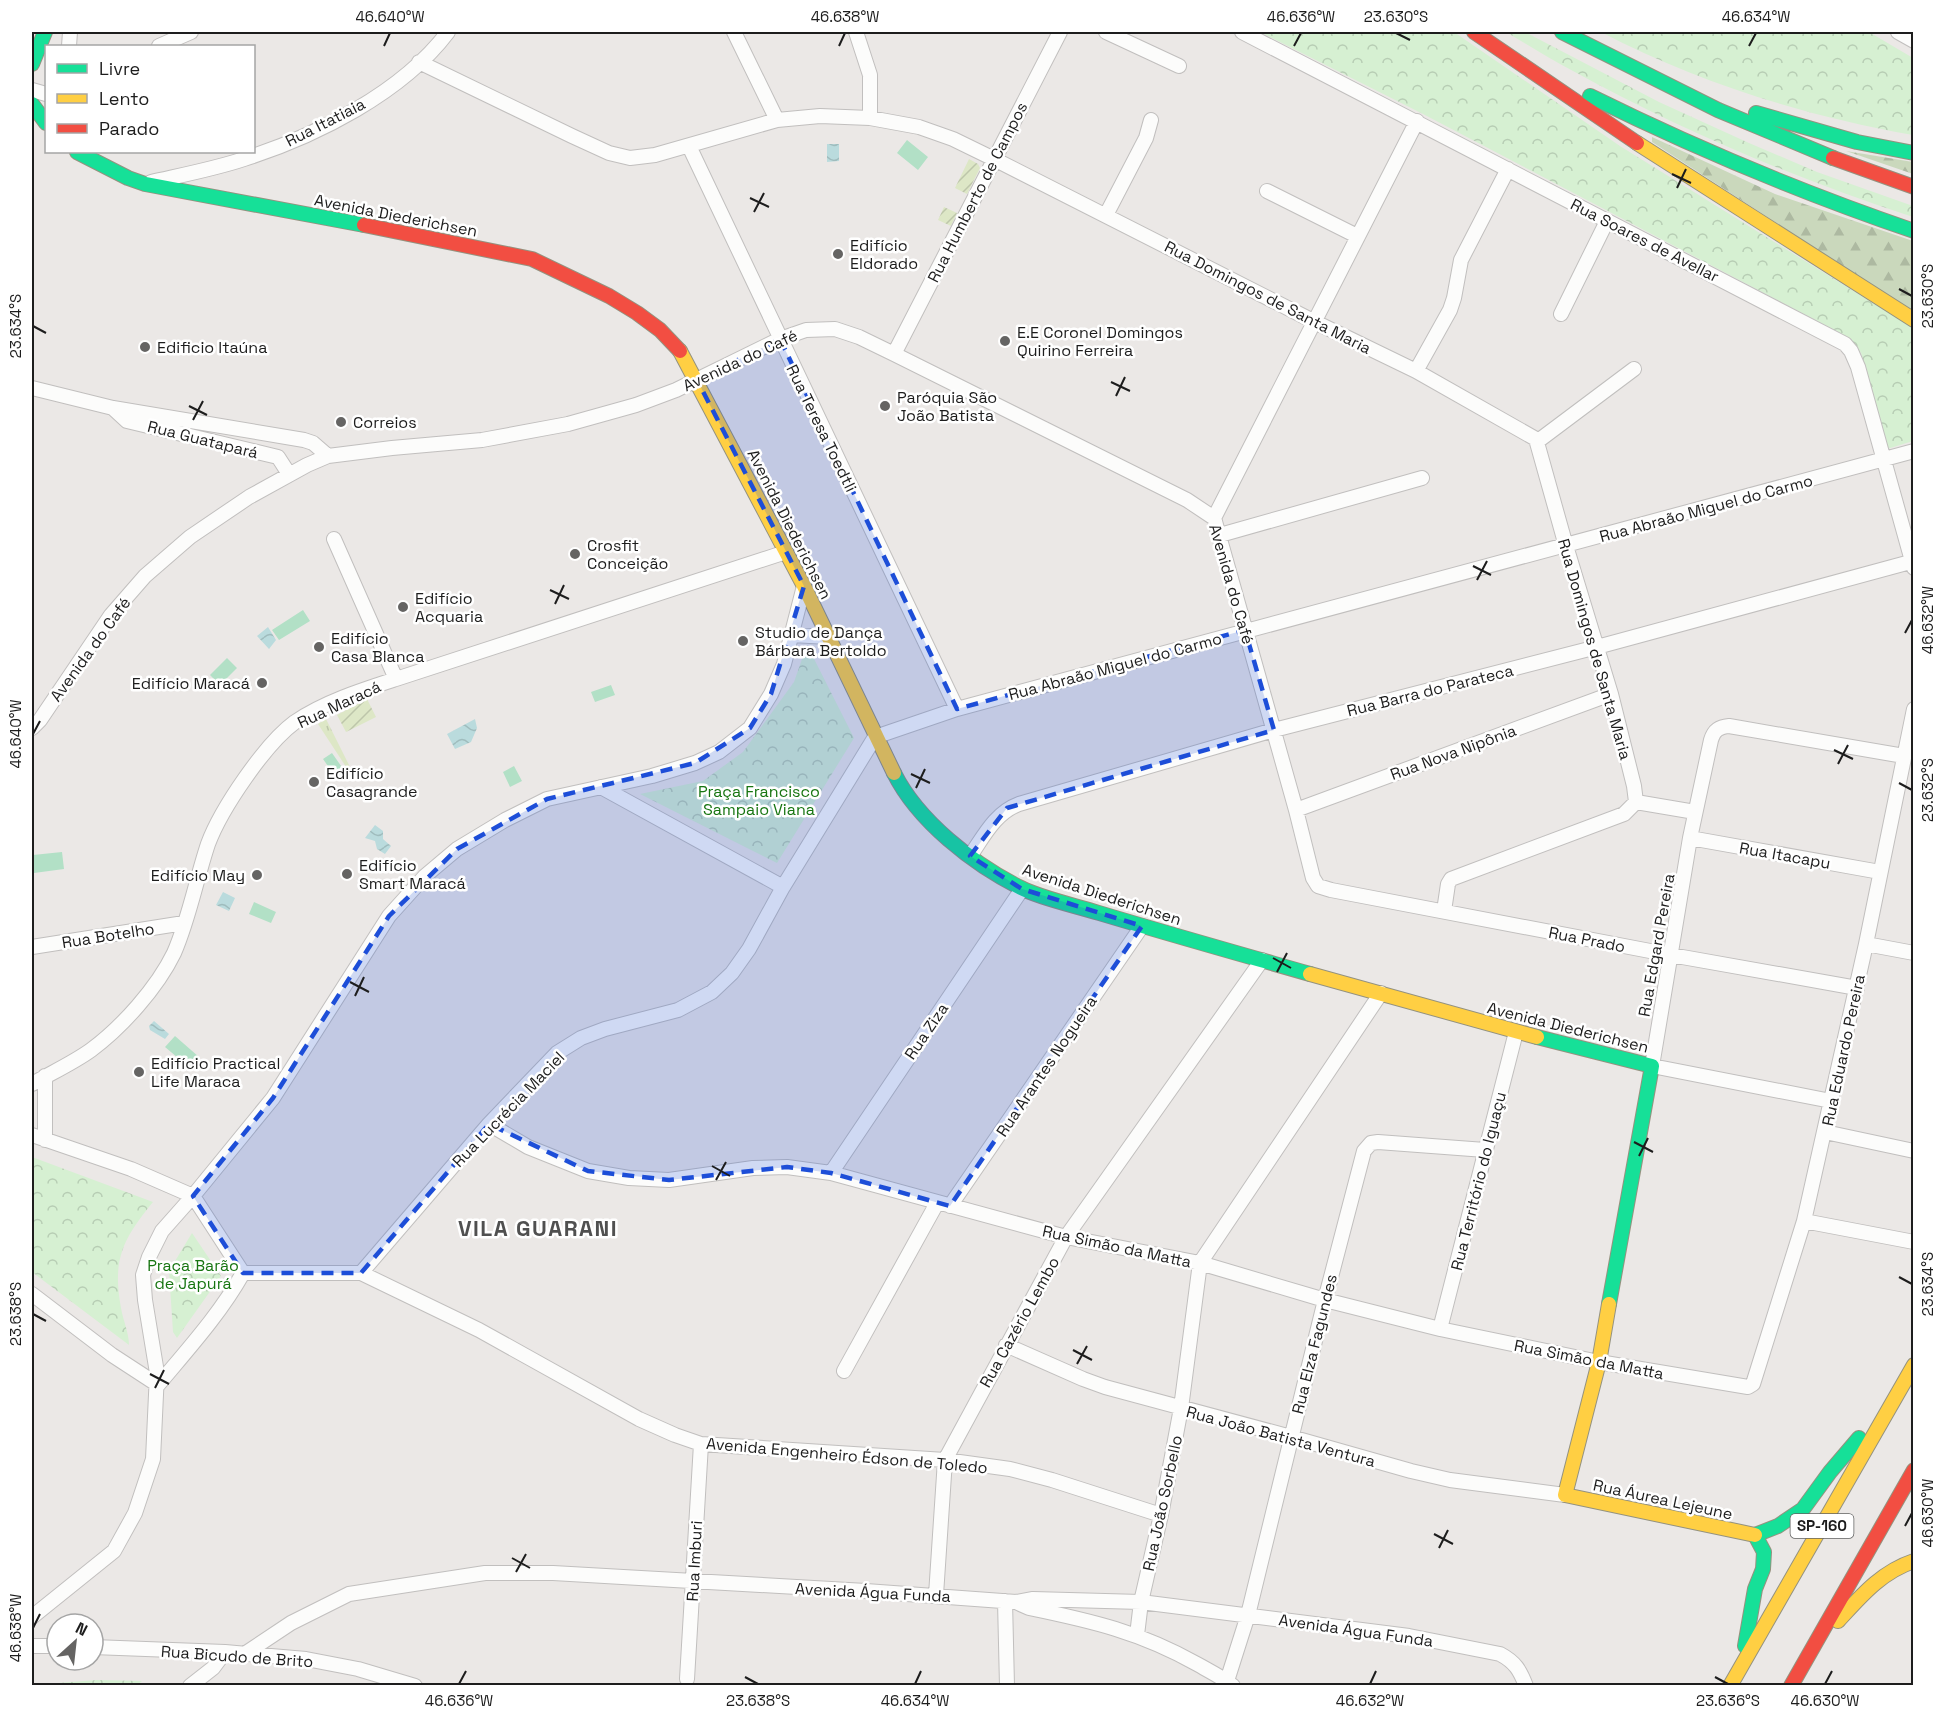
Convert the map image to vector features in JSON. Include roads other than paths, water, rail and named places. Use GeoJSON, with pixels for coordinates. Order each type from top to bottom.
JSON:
{"type":"FeatureCollection","features":[{"type":"Feature","properties":{"kind":"main road"},"geometry":{"type":"LineString","coordinates":[[32,64],[45,32]]}},
{"type":"Feature","properties":{"kind":"main road"},"geometry":{"type":"LineString","coordinates":[[1474,32],[1631,139],[1914,320]]}},
{"type":"Feature","properties":{"kind":"main road"},"geometry":{"type":"LineString","coordinates":[[1479,32],[1562,82],[1656,129],[1790,187],[1914,231]]}},
{"type":"Feature","properties":{"kind":"main road"},"geometry":{"type":"LineString","coordinates":[[1562,32],[1707,104],[1814,151],[1914,187]]}},
{"type":"Feature","properties":{"kind":"main road"},"geometry":{"type":"LineString","coordinates":[[32,104],[45,122]]}},
{"type":"Feature","properties":{"kind":"main road"},"geometry":{"type":"LineString","coordinates":[[1707,104],[1770,116],[1857,142],[1914,153]]}},
{"type":"Feature","properties":{"kind":"main road","name":"Avenida Diederichsen"},"geometry":{"type":"LineString","coordinates":[[79,153],[145,184],[465,244],[531,259],[609,296],[660,330],[679,349],[697,380],[804,586],[874,737],[900,786],[933,826],[969,856],[1022,889],[1142,926],[1516,1032],[1652,1066]]}},
{"type":"Feature","properties":{"kind":"main road","name":"Rua Edgard Pereira"},"geometry":{"type":"LineString","coordinates":[[1565,1496],[1599,1362],[1652,1066]]}},
{"type":"Feature","properties":{"kind":"main road","name":"SP-160"},"geometry":{"type":"LineString","coordinates":[[1730,1686],[1914,1365]]}},
{"type":"Feature","properties":{"kind":"main road"},"geometry":{"type":"LineString","coordinates":[[1742,1664],[1755,1589],[1763,1569],[1764,1552],[1755,1535],[1778,1526],[1803,1509],[1830,1472],[1898,1393]]}},
{"type":"Feature","properties":{"kind":"main road","name":"SP-160"},"geometry":{"type":"LineString","coordinates":[[1791,1686],[1914,1470]]}},
{"type":"Feature","properties":{"kind":"main road","name":"Rua Áurea Lejeune"},"geometry":{"type":"LineString","coordinates":[[1565,1496],[1755,1535]]}},
{"type":"Feature","properties":{"kind":"main road"},"geometry":{"type":"LineString","coordinates":[[1814,1646],[1880,1577],[1900,1564],[1914,1560]]}},
{"type":"Feature","properties":{"kind":"street"},"geometry":{"type":"LineString","coordinates":[[161,45],[191,32]]}},
{"type":"Feature","properties":{"kind":"street","name":"Rua Itatiaia"},"geometry":{"type":"LineString","coordinates":[[145,184],[244,159],[301,137],[340,118],[387,89],[419,62],[448,32]]}},
{"type":"Feature","properties":{"kind":"street"},"geometry":{"type":"LineString","coordinates":[[735,32],[777,120]]}},
{"type":"Feature","properties":{"kind":"street"},"geometry":{"type":"LineString","coordinates":[[856,32],[870,75],[870,118]]}},
{"type":"Feature","properties":{"kind":"street","name":"Rua Humberto de Campos"},"geometry":{"type":"LineString","coordinates":[[894,354],[1060,32]]}},
{"type":"Feature","properties":{"kind":"street"},"geometry":{"type":"LineString","coordinates":[[1106,32],[1179,66]]}},
{"type":"Feature","properties":{"kind":"street","name":"Rua Soares de Avellar"},"geometry":{"type":"LineString","coordinates":[[1242,32],[1845,344],[1858,367],[1913,564]]}},
{"type":"Feature","properties":{"kind":"street"},"geometry":{"type":"LineString","coordinates":[[1898,32],[1914,41]]}},
{"type":"Feature","properties":{"kind":"street","name":"Rua Domingos de Santa Maria"},"geometry":{"type":"LineString","coordinates":[[419,62],[473,90],[609,153],[630,158],[656,155],[777,120],[820,116],[870,118],[930,131],[953,139],[994,159],[1416,371],[1530,435],[1538,441],[1566,546],[1611,694],[1636,802]]}},
{"type":"Feature","properties":{"kind":"street"},"geometry":{"type":"LineString","coordinates":[[1106,215],[1146,138],[1150,120]]}},
{"type":"Feature","properties":{"kind":"street"},"geometry":{"type":"LineString","coordinates":[[1214,518],[1417,121]]}},
{"type":"Feature","properties":{"kind":"street","name":"Rua Teresa Toedtli"},"geometry":{"type":"LineString","coordinates":[[689,146],[957,709]]}},
{"type":"Feature","properties":{"kind":"street"},"geometry":{"type":"LineString","coordinates":[[1416,371],[1450,310],[1461,260],[1508,168]]}},
{"type":"Feature","properties":{"kind":"street"},"geometry":{"type":"LineString","coordinates":[[1267,191],[1357,236]]}},
{"type":"Feature","properties":{"kind":"street"},"geometry":{"type":"LineString","coordinates":[[1561,314],[1607,221]]}},
{"type":"Feature","properties":{"kind":"street","name":"Avenida do Café"},"geometry":{"type":"LineString","coordinates":[[32,728],[40,720],[111,615],[145,576],[190,537],[249,496],[289,474],[328,456],[482,440],[568,424],[636,405],[697,380],[780,339],[806,330],[835,329],[859,337],[894,354],[1187,500],[1214,518],[1313,878],[1318,886]]}},
{"type":"Feature","properties":{"kind":"street"},"geometry":{"type":"LineString","coordinates":[[1538,441],[1634,369]]}},
{"type":"Feature","properties":{"kind":"street","name":"Rua Guatapará"},"geometry":{"type":"LineString","coordinates":[[32,388],[113,408],[304,440],[328,456]]}},
{"type":"Feature","properties":{"kind":"street","name":"Rua Guatapará"},"geometry":{"type":"LineString","coordinates":[[113,408],[127,421],[278,458],[289,474]]}},
{"type":"Feature","properties":{"kind":"street","name":"Rua Abraão Miguel do Carmo"},"geometry":{"type":"LineString","coordinates":[[874,737],[957,709],[1914,451]]}},
{"type":"Feature","properties":{"kind":"street"},"geometry":{"type":"LineString","coordinates":[[1220,535],[1422,478]]}},
{"type":"Feature","properties":{"kind":"street"},"geometry":{"type":"LineString","coordinates":[[334,539],[396,679]]}},
{"type":"Feature","properties":{"kind":"street","name":"Rua Maracá"},"geometry":{"type":"LineString","coordinates":[[32,1084],[91,1049],[134,1011],[173,954],[209,842],[244,780],[272,745],[297,722],[355,693],[786,552]]}},
{"type":"Feature","properties":{"kind":"street","name":"Rua Barra do Parateca"},"geometry":{"type":"LineString","coordinates":[[969,856],[999,814],[1007,808],[1274,730],[1913,564]]}},
{"type":"Feature","properties":{"kind":"street"},"geometry":{"type":"LineString","coordinates":[[32,1617],[96,1568],[114,1551],[135,1513],[153,1459],[158,1385],[143,1275],[162,1231],[273,1098],[362,955],[389,916],[424,876],[457,849],[505,820],[547,799],[651,776],[695,763],[719,752],[750,728],[771,694],[784,664],[804,586]]}},
{"type":"Feature","properties":{"kind":"street"},"geometry":{"type":"LineString","coordinates":[[792,635],[828,637]]}},
{"type":"Feature","properties":{"kind":"street","name":"Rua Nova Nipônia"},"geometry":{"type":"LineString","coordinates":[[1296,810],[1611,694]]}},
{"type":"Feature","properties":{"kind":"street","name":"Rua Eduardo Pereira"},"geometry":{"type":"LineString","coordinates":[[1751,1386],[1804,1221],[1857,988],[1912,730],[1914,709]]}},
{"type":"Feature","properties":{"kind":"street","name":"Rua Edgard Pereira"},"geometry":{"type":"LineString","coordinates":[[1652,1066],[1695,812],[1711,740],[1717,730],[1730,726],[1905,756]]}},
{"type":"Feature","properties":{"kind":"street","name":"Rua Lucrécia Maciel"},"geometry":{"type":"LineString","coordinates":[[361,1273],[489,1124],[557,1053],[581,1038],[678,1010],[712,992],[732,973],[874,737]]}},
{"type":"Feature","properties":{"kind":"street"},"geometry":{"type":"LineString","coordinates":[[601,787],[783,887]]}},
{"type":"Feature","properties":{"kind":"street"},"geometry":{"type":"LineString","coordinates":[[1444,911],[1448,884],[1451,879],[1624,814],[1636,802],[1695,812]]}},
{"type":"Feature","properties":{"kind":"street","name":"Rua Itacapu"},"geometry":{"type":"LineString","coordinates":[[1690,838],[1880,872]]}},
{"type":"Feature","properties":{"kind":"street","name":"Rua Prado"},"geometry":{"type":"LineString","coordinates":[[1318,886],[1671,956],[1857,988]]}},
{"type":"Feature","properties":{"kind":"street","name":"Rua Ziza"},"geometry":{"type":"LineString","coordinates":[[831,1173],[1022,889]]}},
{"type":"Feature","properties":{"kind":"street","name":"Rua Botelho"},"geometry":{"type":"LineString","coordinates":[[32,946],[184,923]]}},
{"type":"Feature","properties":{"kind":"street","name":"Rua Arantes Nogueira"},"geometry":{"type":"LineString","coordinates":[[844,1371],[944,1205],[1142,926]]}},
{"type":"Feature","properties":{"kind":"street"},"geometry":{"type":"LineString","coordinates":[[1866,944],[1914,953]]}},
{"type":"Feature","properties":{"kind":"street","name":"Rua Cazério Lembo"},"geometry":{"type":"LineString","coordinates":[[936,1595],[945,1460],[1066,1237],[1262,960]]}},
{"type":"Feature","properties":{"kind":"street"},"geometry":{"type":"LineString","coordinates":[[1200,1263],[1381,993]]}},
{"type":"Feature","properties":{"kind":"street","name":"Rua Território do Iguaçu"},"geometry":{"type":"LineString","coordinates":[[1440,1329],[1516,1032]]}},
{"type":"Feature","properties":{"kind":"street","name":"Avenida Diederichsen"},"geometry":{"type":"LineString","coordinates":[[1652,1066],[1831,1101]]}},
{"type":"Feature","properties":{"kind":"street"},"geometry":{"type":"LineString","coordinates":[[45,1076],[45,1140]]}},
{"type":"Feature","properties":{"kind":"street","name":"Rua Simão da Matta"},"geometry":{"type":"LineString","coordinates":[[489,1124],[528,1147],[588,1171],[629,1178],[669,1180],[753,1168],[787,1167],[831,1173],[1066,1237],[1200,1263],[1325,1300],[1440,1329],[1599,1362],[1745,1388],[1751,1386]]}},
{"type":"Feature","properties":{"kind":"street"},"geometry":{"type":"LineString","coordinates":[[1825,1132],[1914,1151]]}},
{"type":"Feature","properties":{"kind":"street"},"geometry":{"type":"LineString","coordinates":[[32,1135],[131,1169],[193,1196],[243,1274],[203,1332],[158,1385]]}},
{"type":"Feature","properties":{"kind":"street","name":"Rua Elza Fagundes"},"geometry":{"type":"LineString","coordinates":[[1230,1683],[1325,1300],[1367,1146],[1378,1142],[1485,1150]]}},
{"type":"Feature","properties":{"kind":"street"},"geometry":{"type":"LineString","coordinates":[[1804,1221],[1914,1242]]}},
{"type":"Feature","properties":{"kind":"street","name":"Rua João Sorbello"},"geometry":{"type":"LineString","coordinates":[[1137,1635],[1141,1602],[1161,1515],[1181,1408],[1200,1263]]}},
{"type":"Feature","properties":{"kind":"street","name":"Avenida Engenheiro Édson de Toledo"},"geometry":{"type":"LineString","coordinates":[[243,1274],[361,1273],[479,1330],[639,1419],[701,1444],[945,1460],[1021,1471],[1161,1515]]}},
{"type":"Feature","properties":{"kind":"street"},"geometry":{"type":"LineString","coordinates":[[32,1293],[112,1355],[158,1385]]}},
{"type":"Feature","properties":{"kind":"street","name":"Rua João Batista Ventura"},"geometry":{"type":"LineString","coordinates":[[1006,1345],[1083,1379],[1440,1478],[1565,1496]]}},
{"type":"Feature","properties":{"kind":"street","name":"Rua Imburi"},"geometry":{"type":"LineString","coordinates":[[687,1679],[701,1444]]}},
{"type":"Feature","properties":{"kind":"street","name":"Avenida Água Funda"},"geometry":{"type":"LineString","coordinates":[[246,1653],[291,1623],[349,1594],[485,1573],[553,1573],[1011,1601],[1033,1599],[1141,1602],[1409,1636],[1500,1654],[1512,1661],[1521,1671],[1526,1686]]}},
{"type":"Feature","properties":{"kind":"street"},"geometry":{"type":"LineString","coordinates":[[1007,1686],[1011,1601],[1029,1608],[1110,1626],[1137,1635],[1180,1654],[1230,1683]]}},
{"type":"Feature","properties":{"kind":"street","name":"Rua Bicudo de Brito"},"geometry":{"type":"LineString","coordinates":[[105,1647],[246,1653],[306,1659],[358,1670],[415,1686]]}},
{"type":"Feature","properties":{"kind":"street"},"geometry":{"type":"LineString","coordinates":[[190,1686],[213,1668],[225,1652]]}},
{"type":"Feature","properties":{"kind":"water"},"geometry":{"type":"Polygon","coordinates":[[[827,144],[839,144],[839,161],[827,162],[827,144]]]}},
{"type":"Feature","properties":{"kind":"water"},"geometry":{"type":"Polygon","coordinates":[[[268,627],[276,640],[269,649],[257,636],[268,627]]]}},
{"type":"Feature","properties":{"kind":"water"},"geometry":{"type":"Polygon","coordinates":[[[475,719],[477,728],[471,742],[455,749],[447,734],[475,719]]]}},
{"type":"Feature","properties":{"kind":"water"},"geometry":{"type":"Polygon","coordinates":[[[375,825],[383,831],[383,839],[391,846],[385,854],[377,849],[375,841],[365,838],[375,825]]]}},
{"type":"Feature","properties":{"kind":"water"},"geometry":{"type":"Polygon","coordinates":[[[223,892],[235,898],[229,911],[216,905],[223,892]]]}},
{"type":"Feature","properties":{"kind":"water"},"geometry":{"type":"Polygon","coordinates":[[[154,1021],[169,1034],[165,1039],[150,1030],[149,1026],[154,1021]]]}},
{"type":"Feature","properties":{"kind":"place","name":"Edifício Eldorado"},"geometry":{"type":"Point","coordinates":[838,254]}},
{"type":"Feature","properties":{"kind":"place","name":"E.E Coronel Domingos Quirino Ferreira"},"geometry":{"type":"Point","coordinates":[1005,341]}},
{"type":"Feature","properties":{"kind":"place","name":"Edificio Itaúna"},"geometry":{"type":"Point","coordinates":[145,347]}},
{"type":"Feature","properties":{"kind":"place","name":"Paróquia São João Batista"},"geometry":{"type":"Point","coordinates":[885,406]}},
{"type":"Feature","properties":{"kind":"place","name":"Correios"},"geometry":{"type":"Point","coordinates":[341,422]}},
{"type":"Feature","properties":{"kind":"place","name":"Crosfit Conceição"},"geometry":{"type":"Point","coordinates":[575,554]}},
{"type":"Feature","properties":{"kind":"place","name":"Edifício Acquaria"},"geometry":{"type":"Point","coordinates":[403,607]}},
{"type":"Feature","properties":{"kind":"place","name":"Studio de Dança Bárbara Bertoldo"},"geometry":{"type":"Point","coordinates":[743,641]}},
{"type":"Feature","properties":{"kind":"place","name":"Edifício Casa Blanca"},"geometry":{"type":"Point","coordinates":[319,647]}},
{"type":"Feature","properties":{"kind":"place","name":"Edifício Maracá"},"geometry":{"type":"Point","coordinates":[262,683]}},
{"type":"Feature","properties":{"kind":"place","name":"Edifício Casagrande"},"geometry":{"type":"Point","coordinates":[314,782]}},
{"type":"Feature","properties":{"kind":"place","name":"Edifício Smart Maracá"},"geometry":{"type":"Point","coordinates":[347,874]}},
{"type":"Feature","properties":{"kind":"place","name":"Edifício May"},"geometry":{"type":"Point","coordinates":[257,875]}},
{"type":"Feature","properties":{"kind":"place","name":"Edifício Practical Life Maraca"},"geometry":{"type":"Point","coordinates":[139,1072]}},
{"type":"Feature","properties":{"kind":"district","name":"VILA GUARANI"},"geometry":{"type":"Point","coordinates":[538,1228]}},
{"type":"Feature","properties":{"kind":"park label","name":"Praça Francisco Sampaio Viana"},"geometry":{"type":"Point","coordinates":[759,800]}},
{"type":"Feature","properties":{"kind":"park label","name":"Praça Barão de Japurá"},"geometry":{"type":"Point","coordinates":[193,1274]}}]}
